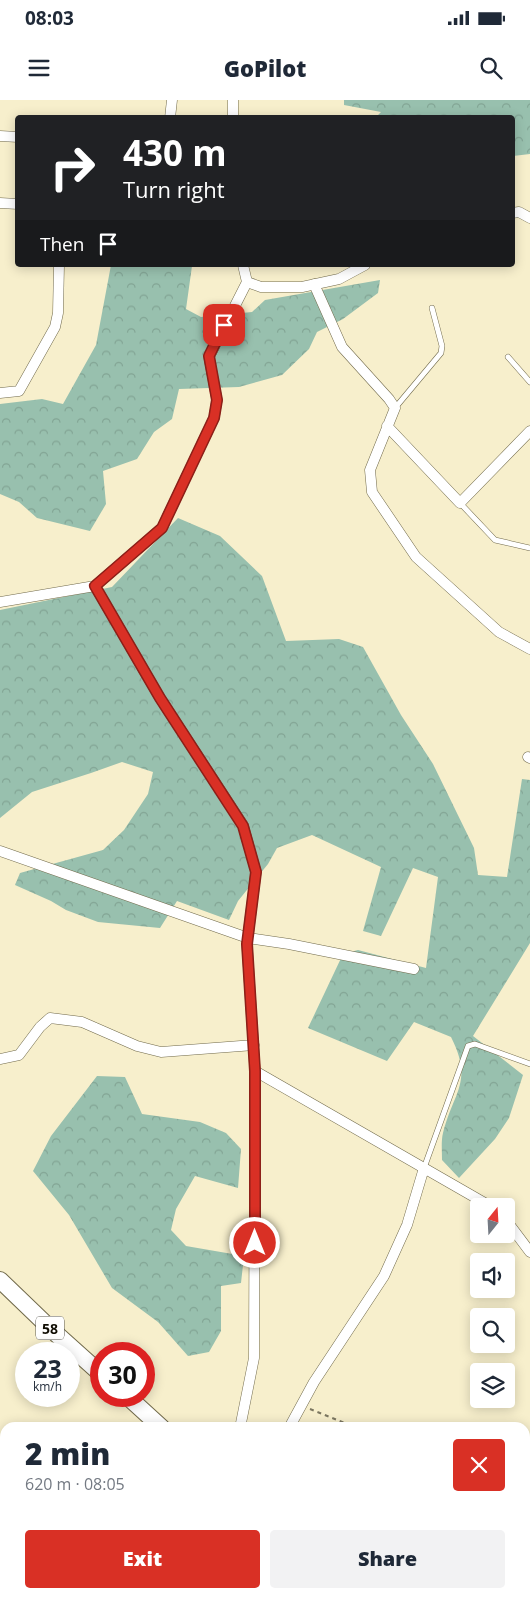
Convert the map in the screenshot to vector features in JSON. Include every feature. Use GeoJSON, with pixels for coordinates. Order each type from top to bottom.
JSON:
{"type":"FeatureCollection","features":[{"type":"Feature","properties":{"kind":"main road","name":"58"},"geometry":{"type":"LineString","coordinates":[[0,1280],[90,1364]]}},
{"type":"Feature","properties":{"kind":"main road"},"geometry":{"type":"LineString","coordinates":[[138,1407],[155,1422]]}},
{"type":"Feature","properties":{"kind":"street"},"geometry":{"type":"LineString","coordinates":[[170,115],[172,100]]}},
{"type":"Feature","properties":{"kind":"street"},"geometry":{"type":"LineString","coordinates":[[233,100],[233,115]]}},
{"type":"Feature","properties":{"kind":"street"},"geometry":{"type":"LineString","coordinates":[[0,136],[15,137]]}},
{"type":"Feature","properties":{"kind":"street"},"geometry":{"type":"LineString","coordinates":[[0,203],[15,204]]}},
{"type":"Feature","properties":{"kind":"street"},"geometry":{"type":"LineString","coordinates":[[515,213],[519,212],[530,218]]}},
{"type":"Feature","properties":{"kind":"street"},"geometry":{"type":"LineString","coordinates":[[0,393],[19,391],[55,327],[58,313],[59,267]]}},
{"type":"Feature","properties":{"kind":"street"},"geometry":{"type":"LineString","coordinates":[[0,602],[95,586],[162,528],[214,418],[217,400],[209,356],[247,282],[243,267]]}},
{"type":"Feature","properties":{"kind":"street"},"geometry":{"type":"LineString","coordinates":[[247,282],[261,287],[302,287],[339,278],[361,267]]}},
{"type":"Feature","properties":{"kind":"street"},"geometry":{"type":"LineString","coordinates":[[314,284],[342,347],[389,399],[394,408],[370,470],[372,492],[416,557],[499,632],[530,649]]}},
{"type":"Feature","properties":{"kind":"street"},"geometry":{"type":"LineString","coordinates":[[387,426],[460,503],[530,431]]}},
{"type":"Feature","properties":{"kind":"street"},"geometry":{"type":"LineString","coordinates":[[95,586],[160,698],[243,826],[256,872],[247,944],[255,1071],[254,1358],[241,1422]]}},
{"type":"Feature","properties":{"kind":"street"},"geometry":{"type":"LineString","coordinates":[[0,851],[248,938],[289,944],[414,969]]}},
{"type":"Feature","properties":{"kind":"street"},"geometry":{"type":"LineString","coordinates":[[0,1059],[19,1055],[40,1027],[50,1018],[82,1022],[137,1046],[161,1052],[254,1045]]}},
{"type":"Feature","properties":{"kind":"street"},"geometry":{"type":"LineString","coordinates":[[255,1071],[476,1198]]}},
{"type":"Feature","properties":{"kind":"street"},"geometry":{"type":"LineString","coordinates":[[292,1422],[314,1382],[384,1276],[408,1225],[424,1168]]}},
{"type":"Feature","properties":{"kind":"street"},"geometry":{"type":"LineString","coordinates":[[515,1232],[530,1252]]}},
{"type":"Feature","properties":{"kind":"lane"},"geometry":{"type":"LineString","coordinates":[[394,408],[441,353],[442,346],[432,308]]}},
{"type":"Feature","properties":{"kind":"lane"},"geometry":{"type":"LineString","coordinates":[[508,357],[530,382]]}},
{"type":"Feature","properties":{"kind":"lane"},"geometry":{"type":"LineString","coordinates":[[460,503],[495,540],[530,548]]}},
{"type":"Feature","properties":{"kind":"lane"},"geometry":{"type":"LineString","coordinates":[[424,1168],[468,1046],[476,1044],[530,1064]]}},
{"type":"Feature","properties":{"kind":"path"},"geometry":{"type":"LineString","coordinates":[[301,1406],[341,1422]]}},
{"type":"Feature","properties":{"kind":"green space"},"geometry":{"type":"Polygon","coordinates":[[[344,100],[530,100],[530,154],[515,156],[515,115],[378,115],[381,112],[344,105],[344,100]]]}},
{"type":"Feature","properties":{"kind":"green space"},"geometry":{"type":"Polygon","coordinates":[[[111,267],[192,267],[186,309],[201,317],[252,312],[265,300],[380,280],[378,293],[343,319],[317,332],[309,349],[282,375],[239,387],[179,389],[172,419],[154,432],[137,459],[103,471],[106,504],[90,531],[37,518],[19,502],[0,494],[0,404],[42,399],[63,404],[96,345],[111,267]]]}},
{"type":"Feature","properties":{"kind":"green space"},"geometry":{"type":"Polygon","coordinates":[[[178,518],[220,536],[262,576],[286,641],[339,639],[363,647],[401,715],[433,764],[474,848],[478,875],[507,877],[522,779],[530,780],[530,943],[473,1036],[523,1075],[509,1118],[495,1139],[459,1178],[442,1160],[443,1133],[461,1076],[458,1052],[451,1037],[414,1022],[387,1061],[308,1028],[343,954],[358,950],[426,968],[438,877],[413,868],[381,936],[363,931],[381,867],[312,835],[277,848],[268,864],[238,901],[229,920],[177,901],[160,928],[98,922],[66,910],[15,885],[20,873],[103,850],[124,830],[148,794],[153,772],[122,762],[32,792],[0,818],[0,610],[112,587],[178,518]]]}},
{"type":"Feature","properties":{"kind":"green space"},"geometry":{"type":"Polygon","coordinates":[[[97,1076],[125,1077],[142,1114],[200,1122],[226,1133],[241,1149],[238,1188],[195,1176],[176,1209],[171,1230],[186,1246],[244,1256],[241,1283],[221,1286],[221,1331],[209,1352],[188,1356],[158,1322],[112,1288],[69,1215],[33,1171],[51,1136],[97,1076]]]}},
{"type":"Feature","properties":{"kind":"route"},"geometry":{"type":"LineString","coordinates":[[224,325],[209,356],[217,400],[214,418],[162,528],[95,586],[160,698],[243,826],[256,872],[247,944],[255,1071],[255,1243]]}}]}
